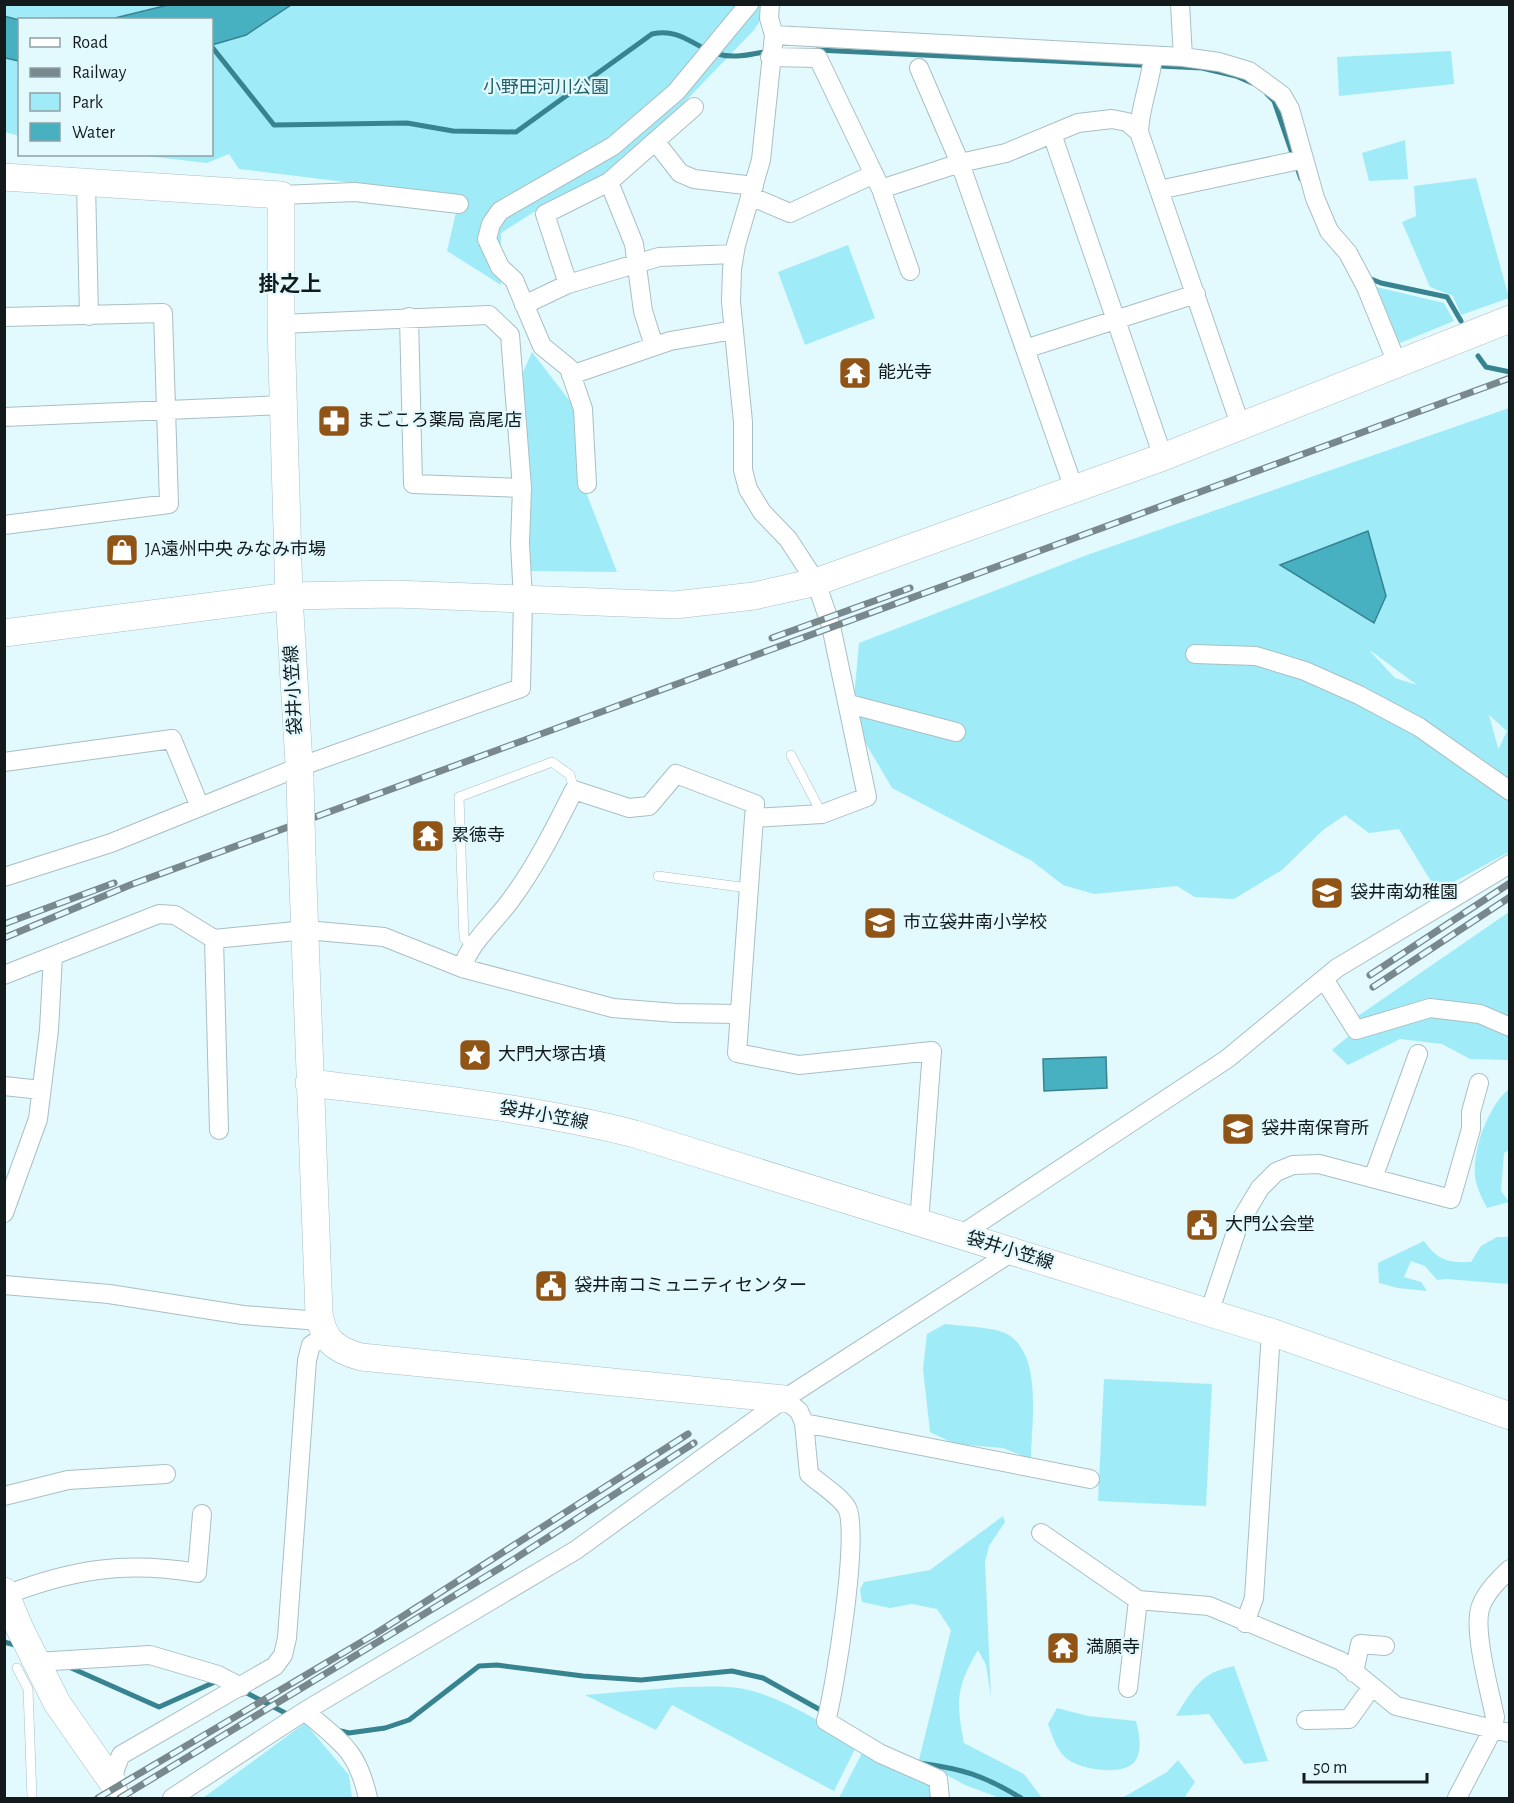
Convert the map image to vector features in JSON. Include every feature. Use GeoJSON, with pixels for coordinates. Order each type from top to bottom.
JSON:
{"type":"FeatureCollection","features":[{"type":"Feature","properties":{"kind":"street"},"geometry":{"type":"LineString","coordinates":[[587,484],[583,409],[572,375],[569,368],[542,346],[514,280],[500,267],[487,239],[491,224],[500,211],[613,146],[676,92],[749,4]]}},
{"type":"Feature","properties":{"kind":"street"},"geometry":{"type":"LineString","coordinates":[[754,818],[822,814],[867,798],[829,617],[816,582],[788,539],[762,512],[748,489],[743,470],[743,422],[731,302],[734,254],[761,159],[771,57],[770,4]]}},
{"type":"Feature","properties":{"kind":"street"},"geometry":{"type":"LineString","coordinates":[[772,30],[783,4]]}},
{"type":"Feature","properties":{"kind":"street"},"geometry":{"type":"LineString","coordinates":[[1180,4],[1183,57]]}},
{"type":"Feature","properties":{"kind":"street"},"geometry":{"type":"LineString","coordinates":[[772,30],[1183,57],[1219,62],[1249,72],[1282,95],[1290,109],[1315,198],[1329,231],[1348,253],[1366,286],[1396,363]]}},
{"type":"Feature","properties":{"kind":"street"},"geometry":{"type":"LineString","coordinates":[[1153,56],[1151,74],[1140,114],[1139,132],[1241,427]]}},
{"type":"Feature","properties":{"kind":"street"},"geometry":{"type":"LineString","coordinates":[[771,57],[818,58],[878,181],[910,271]]}},
{"type":"Feature","properties":{"kind":"street"},"geometry":{"type":"LineString","coordinates":[[920,68],[960,163],[1074,489]]}},
{"type":"Feature","properties":{"kind":"street"},"geometry":{"type":"LineString","coordinates":[[568,284],[545,214],[609,182],[694,107]]}},
{"type":"Feature","properties":{"kind":"street"},"geometry":{"type":"LineString","coordinates":[[656,141],[680,173],[693,179],[752,191],[789,213],[878,181],[1006,153],[1078,123],[1112,119],[1127,122],[1139,132]]}},
{"type":"Feature","properties":{"kind":"street"},"geometry":{"type":"LineString","coordinates":[[1052,134],[1114,321],[1163,457]]}},
{"type":"Feature","properties":{"kind":"street"},"geometry":{"type":"LineString","coordinates":[[1159,190],[1304,159]]}},
{"type":"Feature","properties":{"kind":"street"},"geometry":{"type":"LineString","coordinates":[[4,177],[281,195],[355,192],[459,204]]}},
{"type":"Feature","properties":{"kind":"street"},"geometry":{"type":"LineString","coordinates":[[609,182],[634,244],[643,311],[654,346]]}},
{"type":"Feature","properties":{"kind":"street"},"geometry":{"type":"LineString","coordinates":[[86,184],[89,316]]}},
{"type":"Feature","properties":{"kind":"street","name":"袋井小笠線"},"geometry":{"type":"LineString","coordinates":[[281,195],[281,324],[289,596],[300,774],[309,1083],[454,1100],[600,1126],[1271,1332],[1509,1416]]}},
{"type":"Feature","properties":{"kind":"street"},"geometry":{"type":"LineString","coordinates":[[524,305],[568,284],[638,262],[659,257],[734,254]]}},
{"type":"Feature","properties":{"kind":"street"},"geometry":{"type":"LineString","coordinates":[[1025,349],[1196,294]]}},
{"type":"Feature","properties":{"kind":"street"},"geometry":{"type":"LineString","coordinates":[[4,317],[163,313],[169,504],[4,525]]}},
{"type":"Feature","properties":{"kind":"street"},"geometry":{"type":"LineString","coordinates":[[4,877],[111,843],[200,807],[300,774],[520,688],[523,600],[520,543],[522,488],[510,334],[489,315],[281,324]]}},
{"type":"Feature","properties":{"kind":"street"},"geometry":{"type":"LineString","coordinates":[[409,317],[413,484],[522,488]]}},
{"type":"Feature","properties":{"kind":"street"},"geometry":{"type":"LineString","coordinates":[[4,633],[289,596],[395,594],[675,605],[754,596],[816,582],[1163,457],[1509,319]]}},
{"type":"Feature","properties":{"kind":"street"},"geometry":{"type":"LineString","coordinates":[[572,375],[670,341],[734,330]]}},
{"type":"Feature","properties":{"kind":"street"},"geometry":{"type":"LineString","coordinates":[[4,417],[285,405]]}},
{"type":"Feature","properties":{"kind":"street"},"geometry":{"type":"LineString","coordinates":[[1195,654],[1256,656],[1305,670],[1419,727],[1509,790]]}},
{"type":"Feature","properties":{"kind":"street"},"geometry":{"type":"LineString","coordinates":[[849,704],[956,732]]}},
{"type":"Feature","properties":{"kind":"street"},"geometry":{"type":"LineString","coordinates":[[4,762],[172,739],[200,807]]}},
{"type":"Feature","properties":{"kind":"street"},"geometry":{"type":"LineString","coordinates":[[462,968],[472,946],[509,902],[543,852],[574,790],[629,808],[649,806],[676,774],[755,804],[738,1014],[737,1053],[800,1065],[932,1051],[919,1223]]}},
{"type":"Feature","properties":{"kind":"street"},"geometry":{"type":"LineString","coordinates":[[959,1236],[1227,1059],[1337,968],[1509,864]]}},
{"type":"Feature","properties":{"kind":"street"},"geometry":{"type":"LineString","coordinates":[[4,975],[159,914],[175,915],[214,939],[306,930],[384,937],[462,968],[613,1008],[676,1013],[738,1014]]}},
{"type":"Feature","properties":{"kind":"street"},"geometry":{"type":"LineString","coordinates":[[214,939],[219,1130]]}},
{"type":"Feature","properties":{"kind":"street"},"geometry":{"type":"LineString","coordinates":[[4,1213],[38,1119],[49,1030],[53,956]]}},
{"type":"Feature","properties":{"kind":"street"},"geometry":{"type":"LineString","coordinates":[[1324,979],[1356,1030],[1430,1008],[1480,1014],[1509,1027]]}},
{"type":"Feature","properties":{"kind":"street"},"geometry":{"type":"LineString","coordinates":[[1373,1178],[1418,1054]]}},
{"type":"Feature","properties":{"kind":"street"},"geometry":{"type":"LineString","coordinates":[[309,1083],[323,1328],[330,1343],[342,1352],[361,1357],[784,1399],[800,1411],[804,1423],[809,1474],[846,1507],[851,1523],[849,1579],[826,1721],[880,1754],[939,1779],[940,1798]]}},
{"type":"Feature","properties":{"kind":"street"},"geometry":{"type":"LineString","coordinates":[[1209,1313],[1239,1223],[1260,1188],[1276,1172],[1293,1165],[1319,1164],[1451,1199],[1471,1129],[1471,1112],[1479,1083]]}},
{"type":"Feature","properties":{"kind":"street"},"geometry":{"type":"LineString","coordinates":[[4,1086],[41,1090]]}},
{"type":"Feature","properties":{"kind":"street"},"geometry":{"type":"LineString","coordinates":[[172,1798],[305,1711],[576,1550],[784,1399],[1012,1252]]}},
{"type":"Feature","properties":{"kind":"street"},"geometry":{"type":"LineString","coordinates":[[4,1285],[109,1294],[323,1328]]}},
{"type":"Feature","properties":{"kind":"street"},"geometry":{"type":"LineString","coordinates":[[117,1791],[112,1773],[121,1755],[241,1687],[275,1666],[283,1655],[287,1638],[307,1360],[311,1345],[323,1328]]}},
{"type":"Feature","properties":{"kind":"street"},"geometry":{"type":"LineString","coordinates":[[1245,1623],[1254,1598],[1271,1332]]}},
{"type":"Feature","properties":{"kind":"street"},"geometry":{"type":"LineString","coordinates":[[804,1423],[1090,1479]]}},
{"type":"Feature","properties":{"kind":"street"},"geometry":{"type":"LineString","coordinates":[[4,1496],[68,1480],[166,1474]]}},
{"type":"Feature","properties":{"kind":"street"},"geometry":{"type":"LineString","coordinates":[[117,1791],[57,1703],[26,1665],[5,1593],[36,1583],[117,1566],[160,1567],[197,1573],[202,1514]]}},
{"type":"Feature","properties":{"kind":"street"},"geometry":{"type":"LineString","coordinates":[[1041,1533],[1138,1600],[1209,1606],[1245,1623],[1341,1661],[1371,1688],[1396,1706],[1501,1731]]}},
{"type":"Feature","properties":{"kind":"street"},"geometry":{"type":"LineString","coordinates":[[1501,1731],[1495,1717],[1478,1626],[1480,1606],[1496,1582],[1509,1569]]}},
{"type":"Feature","properties":{"kind":"street"},"geometry":{"type":"LineString","coordinates":[[1128,1688],[1138,1600]]}},
{"type":"Feature","properties":{"kind":"street"},"geometry":{"type":"LineString","coordinates":[[1354,1673],[1360,1644],[1385,1646]]}},
{"type":"Feature","properties":{"kind":"street"},"geometry":{"type":"LineString","coordinates":[[26,1665],[150,1655],[218,1675],[241,1687]]}},
{"type":"Feature","properties":{"kind":"street"},"geometry":{"type":"LineString","coordinates":[[1306,1720],[1348,1719],[1371,1688]]}},
{"type":"Feature","properties":{"kind":"street"},"geometry":{"type":"LineString","coordinates":[[305,1711],[348,1750],[360,1767],[368,1798]]}},
{"type":"Feature","properties":{"kind":"street"},"geometry":{"type":"LineString","coordinates":[[1457,1798],[1501,1731]]}},
{"type":"Feature","properties":{"kind":"lane"},"geometry":{"type":"LineString","coordinates":[[791,755],[822,814]]}},
{"type":"Feature","properties":{"kind":"lane"},"geometry":{"type":"LineString","coordinates":[[472,946],[464,938],[459,798],[552,762],[570,775],[574,790]]}},
{"type":"Feature","properties":{"kind":"lane"},"geometry":{"type":"LineString","coordinates":[[658,876],[748,888]]}},
{"type":"Feature","properties":{"kind":"lane"},"geometry":{"type":"LineString","coordinates":[[26,1665],[32,1798]]}},
{"type":"Feature","properties":{"kind":"green space","name":"小野田河川公園"},"geometry":{"type":"Polygon","coordinates":[[[4,5],[770,5],[754,30],[644,144],[606,178],[545,205],[501,233],[501,285],[447,251],[458,204],[410,190],[239,169],[229,154],[207,163],[147,156],[213,156],[213,18],[18,18],[18,136],[5,132],[4,5]]]}},
{"type":"Feature","properties":{"kind":"green space"},"geometry":{"type":"Polygon","coordinates":[[[1451,51],[1454,84],[1339,96],[1337,57],[1451,51]]]}},
{"type":"Feature","properties":{"kind":"green space"},"geometry":{"type":"Polygon","coordinates":[[[1405,140],[1408,179],[1369,181],[1362,153],[1405,140]]]}},
{"type":"Feature","properties":{"kind":"green space"},"geometry":{"type":"Polygon","coordinates":[[[1476,178],[1509,298],[1461,315],[1453,296],[1430,287],[1402,222],[1416,216],[1414,186],[1476,178]]]}},
{"type":"Feature","properties":{"kind":"green space"},"geometry":{"type":"Polygon","coordinates":[[[848,245],[875,318],[805,345],[778,272],[848,245]]]}},
{"type":"Feature","properties":{"kind":"green space"},"geometry":{"type":"Polygon","coordinates":[[[1372,286],[1444,303],[1454,321],[1395,345],[1372,286]]]}},
{"type":"Feature","properties":{"kind":"green space"},"geometry":{"type":"Polygon","coordinates":[[[532,352],[576,409],[577,469],[617,572],[531,571],[523,372],[532,352]]]}},
{"type":"Feature","properties":{"kind":"green space"},"geometry":{"type":"Polygon","coordinates":[[[1509,408],[1509,852],[1437,891],[1399,829],[1369,833],[1345,815],[1323,830],[1282,870],[1234,899],[1195,897],[1177,886],[1094,894],[1063,885],[1032,861],[892,788],[852,720],[859,643],[1087,555],[1509,408]],[[1371,651],[1395,678],[1417,685],[1371,651]],[[1489,715],[1498,748],[1499,748],[1507,731],[1489,715]]]}},
{"type":"Feature","properties":{"kind":"green space"},"geometry":{"type":"Polygon","coordinates":[[[1509,912],[1509,1060],[1470,1059],[1442,1044],[1400,1039],[1348,1065],[1332,1050],[1356,1030],[1368,1025],[1358,1016],[1509,912]]]}},
{"type":"Feature","properties":{"kind":"green space"},"geometry":{"type":"Polygon","coordinates":[[[1509,1089],[1509,1150],[1504,1153],[1501,1191],[1509,1202],[1487,1208],[1476,1182],[1478,1145],[1487,1119],[1509,1089]]]}},
{"type":"Feature","properties":{"kind":"green space"},"geometry":{"type":"Polygon","coordinates":[[[1497,1237],[1509,1237],[1509,1284],[1437,1280],[1425,1266],[1411,1261],[1404,1277],[1421,1282],[1427,1291],[1398,1288],[1379,1283],[1378,1263],[1424,1241],[1444,1259],[1471,1262],[1481,1246],[1497,1237]]]}},
{"type":"Feature","properties":{"kind":"green space"},"geometry":{"type":"Polygon","coordinates":[[[945,1324],[984,1328],[1005,1333],[1017,1342],[1026,1356],[1033,1390],[1031,1459],[1003,1448],[955,1444],[930,1432],[923,1369],[927,1334],[945,1324]]]}},
{"type":"Feature","properties":{"kind":"green space"},"geometry":{"type":"Polygon","coordinates":[[[1104,1379],[1212,1384],[1206,1506],[1098,1501],[1104,1379]]]}},
{"type":"Feature","properties":{"kind":"green space"},"geometry":{"type":"Polygon","coordinates":[[[1003,1516],[1005,1522],[989,1546],[985,1562],[991,1697],[986,1665],[978,1650],[965,1674],[962,1685],[959,1705],[961,1729],[964,1743],[1024,1774],[1042,1798],[1000,1798],[965,1785],[919,1760],[951,1630],[937,1609],[912,1604],[890,1608],[862,1602],[860,1590],[864,1582],[930,1570],[1003,1516]]]}},
{"type":"Feature","properties":{"kind":"green space"},"geometry":{"type":"Polygon","coordinates":[[[1234,1666],[1268,1761],[1244,1764],[1209,1714],[1176,1716],[1199,1683],[1213,1673],[1234,1666]]]}},
{"type":"Feature","properties":{"kind":"green space"},"geometry":{"type":"Polygon","coordinates":[[[680,1687],[730,1687],[759,1693],[785,1703],[859,1741],[834,1791],[672,1705],[656,1730],[585,1695],[680,1687]]]}},
{"type":"Feature","properties":{"kind":"green space"},"geometry":{"type":"Polygon","coordinates":[[[1057,1708],[1088,1716],[1136,1721],[1140,1744],[1137,1758],[1132,1764],[1117,1770],[1087,1767],[1067,1759],[1054,1740],[1048,1724],[1057,1708]]]}},
{"type":"Feature","properties":{"kind":"green space"},"geometry":{"type":"Polygon","coordinates":[[[305,1723],[349,1775],[352,1798],[203,1798],[305,1723]]]}},
{"type":"Feature","properties":{"kind":"green space"},"geometry":{"type":"Polygon","coordinates":[[[866,1745],[938,1779],[939,1798],[839,1798],[866,1745]]]}},
{"type":"Feature","properties":{"kind":"green space"},"geometry":{"type":"Polygon","coordinates":[[[1178,1760],[1195,1782],[1184,1798],[1122,1798],[1167,1772],[1178,1760]]]}},
{"type":"Feature","properties":{"kind":"water"},"geometry":{"type":"Polygon","coordinates":[[[172,4],[291,5],[246,35],[213,45],[213,18],[115,18],[172,4]]]}},
{"type":"Feature","properties":{"kind":"water"},"geometry":{"type":"Polygon","coordinates":[[[4,16],[18,20],[18,61],[5,58],[4,16]]]}},
{"type":"Feature","properties":{"kind":"water"},"geometry":{"type":"Polygon","coordinates":[[[1368,531],[1386,596],[1374,623],[1280,565],[1368,531]]]}},
{"type":"Feature","properties":{"kind":"water"},"geometry":{"type":"Polygon","coordinates":[[[1106,1057],[1107,1088],[1044,1091],[1043,1059],[1106,1057]]]}},
{"type":"Feature","properties":{"kind":"waterway"},"geometry":{"type":"LineString","coordinates":[[213,48],[274,125],[407,123],[453,131],[516,132],[652,34],[671,33],[709,51],[730,56],[769,51]]}},
{"type":"Feature","properties":{"kind":"waterway"},"geometry":{"type":"LineString","coordinates":[[817,50],[1202,68],[1236,76],[1252,83]]}},
{"type":"Feature","properties":{"kind":"waterway"},"geometry":{"type":"LineString","coordinates":[[1267,94],[1274,101],[1301,179]]}},
{"type":"Feature","properties":{"kind":"waterway"},"geometry":{"type":"LineString","coordinates":[[1366,277],[1381,283],[1447,297],[1461,321]]}},
{"type":"Feature","properties":{"kind":"waterway"},"geometry":{"type":"LineString","coordinates":[[1478,356],[1486,367],[1510,372]]}},
{"type":"Feature","properties":{"kind":"waterway"},"geometry":{"type":"LineString","coordinates":[[4,1642],[19,1646]]}},
{"type":"Feature","properties":{"kind":"waterway"},"geometry":{"type":"LineString","coordinates":[[337,1730],[349,1733],[385,1728],[409,1720],[479,1666],[497,1665],[583,1676],[641,1680],[732,1671],[763,1678],[824,1712]]}},
{"type":"Feature","properties":{"kind":"waterway"},"geometry":{"type":"LineString","coordinates":[[69,1667],[159,1707],[217,1681]]}},
{"type":"Feature","properties":{"kind":"waterway"},"geometry":{"type":"LineString","coordinates":[[243,1691],[291,1716]]}},
{"type":"Feature","properties":{"kind":"waterway"},"geometry":{"type":"LineString","coordinates":[[919,1763],[972,1774],[1021,1798]]}},
{"type":"Feature","properties":{"kind":"railway"},"geometry":{"type":"LineString","coordinates":[[4,938],[130,885],[1510,378]]}},
{"type":"Feature","properties":{"kind":"railway"},"geometry":{"type":"LineString","coordinates":[[772,638],[910,588]]}},
{"type":"Feature","properties":{"kind":"railway"},"geometry":{"type":"LineString","coordinates":[[4,924],[114,883]]}},
{"type":"Feature","properties":{"kind":"railway"},"geometry":{"type":"LineString","coordinates":[[1370,975],[1510,883]]}},
{"type":"Feature","properties":{"kind":"railway"},"geometry":{"type":"LineString","coordinates":[[1373,987],[1510,897]]}},
{"type":"Feature","properties":{"kind":"railway"},"geometry":{"type":"LineString","coordinates":[[98,1798],[375,1634],[688,1434]]}},
{"type":"Feature","properties":{"kind":"railway"},"geometry":{"type":"LineString","coordinates":[[120,1798],[505,1565],[694,1443]]}},
{"type":"Feature","properties":{"kind":"place","name":"能光寺"},"geometry":{"type":"Point","coordinates":[855,373]}},
{"type":"Feature","properties":{"kind":"place","name":"まごころ薬局 高尾店"},"geometry":{"type":"Point","coordinates":[334,421]}},
{"type":"Feature","properties":{"kind":"place","name":"JA遠州中央 みなみ市場"},"geometry":{"type":"Point","coordinates":[122,550]}},
{"type":"Feature","properties":{"kind":"place","name":"累徳寺"},"geometry":{"type":"Point","coordinates":[428,836]}},
{"type":"Feature","properties":{"kind":"place","name":"袋井南幼稚園"},"geometry":{"type":"Point","coordinates":[1327,893]}},
{"type":"Feature","properties":{"kind":"place","name":"市立袋井南小学校"},"geometry":{"type":"Point","coordinates":[880,923]}},
{"type":"Feature","properties":{"kind":"place","name":"大門大塚古墳"},"geometry":{"type":"Point","coordinates":[475,1055]}},
{"type":"Feature","properties":{"kind":"place","name":"袋井南保育所"},"geometry":{"type":"Point","coordinates":[1238,1129]}},
{"type":"Feature","properties":{"kind":"place","name":"大門公会堂"},"geometry":{"type":"Point","coordinates":[1202,1225]}},
{"type":"Feature","properties":{"kind":"place","name":"袋井南コミュニティセンター"},"geometry":{"type":"Point","coordinates":[551,1286]}},
{"type":"Feature","properties":{"kind":"place","name":"満願寺"},"geometry":{"type":"Point","coordinates":[1063,1648]}},
{"type":"Feature","properties":{"kind":"district","name":"掛之上"},"geometry":{"type":"Point","coordinates":[290,284]}}]}
